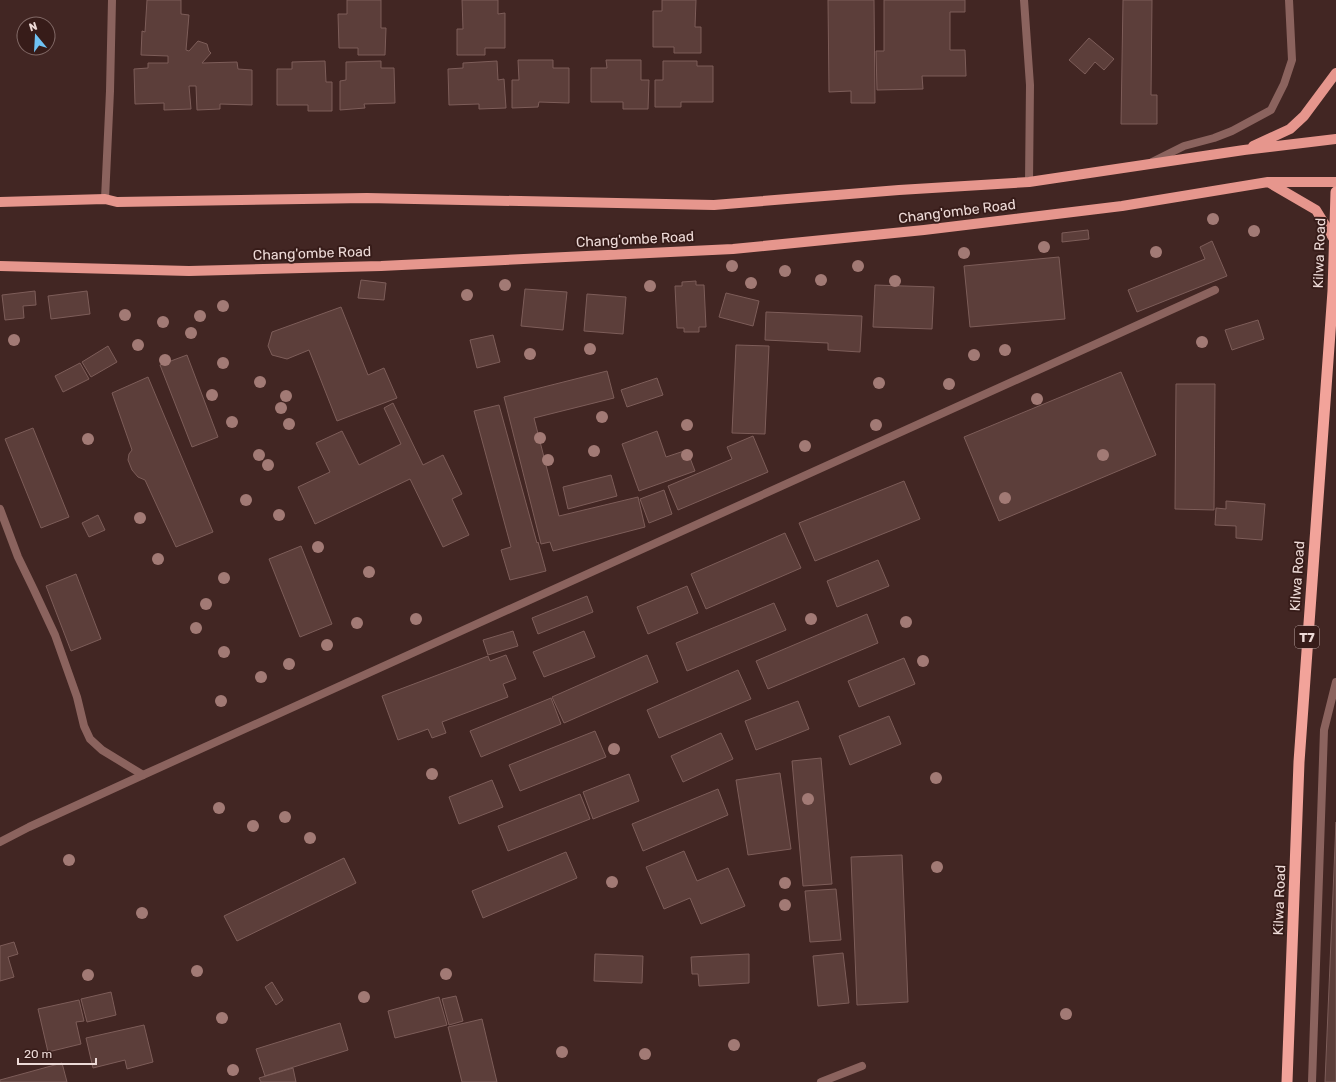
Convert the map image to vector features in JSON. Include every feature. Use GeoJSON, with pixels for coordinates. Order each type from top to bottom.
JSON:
{"type":"FeatureCollection","features":[{"type":"Feature","properties":{"kind":"highway","name":"Kilwa Road"},"geometry":{"type":"LineString","coordinates":[[1287,1082],[1299,762],[1333,291],[1336,192]]}},
{"type":"Feature","properties":{"kind":"main road","name":"Chang'ombe Road"},"geometry":{"type":"LineString","coordinates":[[1244,150],[1290,129],[1304,116],[1336,73]]}},
{"type":"Feature","properties":{"kind":"main road","name":"Chang'ombe Road"},"geometry":{"type":"LineString","coordinates":[[0,202],[105,199],[117,202],[367,198],[714,205],[899,190],[1030,182],[1150,163],[1336,139]]}},
{"type":"Feature","properties":{"kind":"main road","name":"Chang'ombe Road"},"geometry":{"type":"LineString","coordinates":[[0,266],[189,271],[388,265],[733,249],[924,230],[1115,206],[1268,182],[1336,182]]}},
{"type":"Feature","properties":{"kind":"main road"},"geometry":{"type":"LineString","coordinates":[[1268,182],[1316,210],[1335,241]]}},
{"type":"Feature","properties":{"kind":"street"},"geometry":{"type":"LineString","coordinates":[[105,199],[110,91],[112,0]]}},
{"type":"Feature","properties":{"kind":"street"},"geometry":{"type":"LineString","coordinates":[[1024,0],[1030,85],[1030,182]]}},
{"type":"Feature","properties":{"kind":"street"},"geometry":{"type":"LineString","coordinates":[[1150,163],[1184,146],[1214,138],[1232,131],[1271,110],[1284,84],[1292,60],[1289,0]]}},
{"type":"Feature","properties":{"kind":"street"},"geometry":{"type":"LineString","coordinates":[[0,842],[29,827],[143,775],[1215,290]]}},
{"type":"Feature","properties":{"kind":"street"},"geometry":{"type":"LineString","coordinates":[[0,509],[18,557],[55,635],[71,680],[84,726],[90,740],[102,750],[143,775]]}},
{"type":"Feature","properties":{"kind":"street"},"geometry":{"type":"LineString","coordinates":[[1312,1082],[1324,730],[1336,682]]}},
{"type":"Feature","properties":{"kind":"street"},"geometry":{"type":"LineString","coordinates":[[821,1082],[862,1066]]}},
{"type":"Feature","properties":{"kind":"building"},"geometry":{"type":"Polygon","coordinates":[[[147,0],[181,0],[181,14],[189,15],[186,50],[189,51],[198,41],[207,44],[211,53],[202,63],[237,62],[238,69],[252,70],[252,105],[220,104],[220,109],[197,110],[196,86],[189,86],[191,109],[164,110],[164,103],[135,104],[134,69],[148,68],[148,63],[168,63],[168,56],[141,55],[142,31],[145,32],[147,0]]]}},
{"type":"Feature","properties":{"kind":"building"},"geometry":{"type":"Polygon","coordinates":[[[347,0],[381,0],[381,28],[386,28],[385,55],[358,55],[358,48],[339,48],[338,14],[347,14],[347,0]]]}},
{"type":"Feature","properties":{"kind":"building"},"geometry":{"type":"Polygon","coordinates":[[[462,0],[498,0],[498,14],[505,13],[505,48],[485,48],[485,55],[457,55],[457,29],[463,29],[462,0]]]}},
{"type":"Feature","properties":{"kind":"building"},"geometry":{"type":"Polygon","coordinates":[[[662,0],[696,0],[695,27],[701,27],[701,53],[674,53],[674,47],[653,47],[653,11],[662,11],[662,0]]]}},
{"type":"Feature","properties":{"kind":"building"},"geometry":{"type":"Polygon","coordinates":[[[828,0],[874,0],[875,103],[851,103],[851,91],[829,92],[828,0]]]}},
{"type":"Feature","properties":{"kind":"building"},"geometry":{"type":"Polygon","coordinates":[[[884,0],[965,0],[965,12],[950,12],[950,50],[965,50],[966,76],[922,76],[923,89],[877,90],[876,51],[884,51],[884,0]]]}},
{"type":"Feature","properties":{"kind":"building"},"geometry":{"type":"Polygon","coordinates":[[[1123,0],[1152,0],[1151,95],[1157,95],[1157,124],[1121,124],[1123,0]]]}},
{"type":"Feature","properties":{"kind":"building"},"geometry":{"type":"Polygon","coordinates":[[[1089,38],[1114,59],[1104,70],[1095,62],[1085,74],[1069,60],[1089,38]]]}},
{"type":"Feature","properties":{"kind":"building"},"geometry":{"type":"Polygon","coordinates":[[[518,60],[553,60],[553,68],[569,68],[569,103],[539,102],[538,107],[512,108],[512,80],[519,80],[518,60]]]}},
{"type":"Feature","properties":{"kind":"building"},"geometry":{"type":"Polygon","coordinates":[[[606,60],[641,60],[641,80],[649,80],[648,109],[623,109],[623,102],[591,102],[591,68],[607,68],[606,60]]]}},
{"type":"Feature","properties":{"kind":"building"},"geometry":{"type":"Polygon","coordinates":[[[325,61],[326,82],[332,82],[332,111],[308,111],[308,105],[277,105],[277,69],[292,69],[292,62],[325,61]]]}},
{"type":"Feature","properties":{"kind":"building"},"geometry":{"type":"Polygon","coordinates":[[[381,61],[381,68],[394,68],[395,103],[364,104],[365,108],[340,110],[340,81],[346,80],[346,62],[381,61]]]}},
{"type":"Feature","properties":{"kind":"building"},"geometry":{"type":"Polygon","coordinates":[[[497,61],[498,80],[504,79],[506,108],[479,109],[479,104],[449,105],[448,69],[463,68],[463,63],[497,61]]]}},
{"type":"Feature","properties":{"kind":"building"},"geometry":{"type":"Polygon","coordinates":[[[663,61],[697,61],[697,66],[713,66],[713,102],[681,102],[681,107],[655,107],[655,80],[663,80],[663,61]]]}},
{"type":"Feature","properties":{"kind":"building"},"geometry":{"type":"Polygon","coordinates":[[[1088,230],[1089,239],[1062,242],[1062,233],[1088,230]]]}},
{"type":"Feature","properties":{"kind":"building"},"geometry":{"type":"Polygon","coordinates":[[[1212,241],[1227,276],[1137,312],[1128,290],[1205,259],[1200,247],[1212,241]]]}},
{"type":"Feature","properties":{"kind":"building"},"geometry":{"type":"Polygon","coordinates":[[[1059,257],[1065,319],[970,327],[964,266],[1059,257]]]}},
{"type":"Feature","properties":{"kind":"building"},"geometry":{"type":"Polygon","coordinates":[[[361,280],[386,283],[384,300],[358,298],[361,280]]]}},
{"type":"Feature","properties":{"kind":"building"},"geometry":{"type":"Polygon","coordinates":[[[696,281],[696,285],[704,285],[706,327],[699,327],[699,332],[684,332],[684,328],[677,328],[675,286],[682,286],[682,282],[696,281]]]}},
{"type":"Feature","properties":{"kind":"building"},"geometry":{"type":"Polygon","coordinates":[[[875,285],[934,287],[932,329],[873,327],[875,285]]]}},
{"type":"Feature","properties":{"kind":"building"},"geometry":{"type":"Polygon","coordinates":[[[525,289],[567,292],[563,330],[521,326],[525,289]]]}},
{"type":"Feature","properties":{"kind":"building"},"geometry":{"type":"Polygon","coordinates":[[[35,291],[36,305],[23,306],[24,318],[5,320],[2,295],[35,291]]]}},
{"type":"Feature","properties":{"kind":"building"},"geometry":{"type":"Polygon","coordinates":[[[87,291],[90,314],[51,319],[48,296],[87,291]]]}},
{"type":"Feature","properties":{"kind":"building"},"geometry":{"type":"Polygon","coordinates":[[[726,293],[759,301],[753,326],[719,317],[726,293]]]}},
{"type":"Feature","properties":{"kind":"building"},"geometry":{"type":"Polygon","coordinates":[[[587,294],[626,297],[623,334],[584,331],[587,294]]]}},
{"type":"Feature","properties":{"kind":"building"},"geometry":{"type":"Polygon","coordinates":[[[341,307],[368,375],[384,368],[397,398],[337,421],[309,350],[287,359],[272,355],[268,346],[272,332],[341,307]]]}},
{"type":"Feature","properties":{"kind":"building"},"geometry":{"type":"Polygon","coordinates":[[[766,312],[862,316],[860,352],[828,350],[828,343],[765,340],[766,312]]]}},
{"type":"Feature","properties":{"kind":"building"},"geometry":{"type":"Polygon","coordinates":[[[1258,320],[1264,339],[1232,350],[1225,330],[1258,320]]]}},
{"type":"Feature","properties":{"kind":"building"},"geometry":{"type":"Polygon","coordinates":[[[493,335],[500,362],[477,368],[470,340],[493,335]]]}},
{"type":"Feature","properties":{"kind":"building"},"geometry":{"type":"Polygon","coordinates":[[[736,345],[769,346],[765,434],[732,433],[736,345]]]}},
{"type":"Feature","properties":{"kind":"building"},"geometry":{"type":"Polygon","coordinates":[[[108,346],[117,362],[91,377],[82,362],[108,346]]]}},
{"type":"Feature","properties":{"kind":"building"},"geometry":{"type":"Polygon","coordinates":[[[187,355],[218,437],[192,447],[160,365],[187,355]]]}},
{"type":"Feature","properties":{"kind":"building"},"geometry":{"type":"Polygon","coordinates":[[[80,363],[89,379],[63,392],[55,376],[80,363]]]}},
{"type":"Feature","properties":{"kind":"building"},"geometry":{"type":"Polygon","coordinates":[[[607,371],[614,398],[534,418],[559,516],[638,497],[645,527],[553,551],[550,542],[541,544],[504,397],[607,371]]]}},
{"type":"Feature","properties":{"kind":"building"},"geometry":{"type":"Polygon","coordinates":[[[1121,372],[1156,455],[999,521],[964,437],[1121,372]]]}},
{"type":"Feature","properties":{"kind":"building"},"geometry":{"type":"Polygon","coordinates":[[[148,377],[213,532],[176,547],[145,480],[138,477],[132,470],[128,460],[129,454],[132,450],[112,393],[148,377]]]}},
{"type":"Feature","properties":{"kind":"building"},"geometry":{"type":"Polygon","coordinates":[[[657,378],[663,395],[627,407],[621,390],[657,378]]]}},
{"type":"Feature","properties":{"kind":"building"},"geometry":{"type":"Polygon","coordinates":[[[1176,384],[1215,384],[1214,510],[1175,509],[1176,384]]]}},
{"type":"Feature","properties":{"kind":"building"},"geometry":{"type":"Polygon","coordinates":[[[393,403],[423,465],[443,455],[462,494],[452,499],[469,535],[443,547],[410,479],[315,524],[298,487],[330,472],[316,443],[342,431],[359,465],[401,444],[384,408],[393,403]]]}},
{"type":"Feature","properties":{"kind":"building"},"geometry":{"type":"Polygon","coordinates":[[[499,405],[546,571],[510,580],[501,550],[511,547],[474,411],[499,405]]]}},
{"type":"Feature","properties":{"kind":"building"},"geometry":{"type":"Polygon","coordinates":[[[33,428],[69,517],[41,528],[5,439],[33,428]]]}},
{"type":"Feature","properties":{"kind":"building"},"geometry":{"type":"Polygon","coordinates":[[[657,431],[666,457],[687,450],[695,471],[639,491],[622,444],[657,431]]]}},
{"type":"Feature","properties":{"kind":"building"},"geometry":{"type":"Polygon","coordinates":[[[753,436],[768,472],[678,510],[668,486],[732,459],[727,447],[753,436]]]}},
{"type":"Feature","properties":{"kind":"building"},"geometry":{"type":"Polygon","coordinates":[[[611,475],[617,496],[568,509],[563,487],[611,475]]]}},
{"type":"Feature","properties":{"kind":"building"},"geometry":{"type":"Polygon","coordinates":[[[904,481],[920,519],[815,561],[799,523],[904,481]]]}},
{"type":"Feature","properties":{"kind":"building"},"geometry":{"type":"Polygon","coordinates":[[[664,490],[672,514],[649,523],[640,499],[664,490]]]}},
{"type":"Feature","properties":{"kind":"building"},"geometry":{"type":"Polygon","coordinates":[[[1226,501],[1265,504],[1262,540],[1236,538],[1236,526],[1215,525],[1216,508],[1226,509],[1226,501]]]}},
{"type":"Feature","properties":{"kind":"building"},"geometry":{"type":"Polygon","coordinates":[[[98,515],[105,530],[89,537],[82,523],[98,515]]]}},
{"type":"Feature","properties":{"kind":"building"},"geometry":{"type":"Polygon","coordinates":[[[785,533],[801,568],[706,609],[691,574],[785,533]]]}},
{"type":"Feature","properties":{"kind":"building"},"geometry":{"type":"Polygon","coordinates":[[[301,546],[332,624],[300,637],[269,559],[301,546]]]}},
{"type":"Feature","properties":{"kind":"building"},"geometry":{"type":"Polygon","coordinates":[[[878,560],[889,586],[837,607],[827,581],[878,560]]]}},
{"type":"Feature","properties":{"kind":"building"},"geometry":{"type":"Polygon","coordinates":[[[76,574],[101,639],[71,651],[46,586],[76,574]]]}},
{"type":"Feature","properties":{"kind":"building"},"geometry":{"type":"Polygon","coordinates":[[[687,586],[698,613],[648,634],[637,607],[687,586]]]}},
{"type":"Feature","properties":{"kind":"building"},"geometry":{"type":"Polygon","coordinates":[[[587,596],[593,612],[538,634],[532,618],[587,596]]]}},
{"type":"Feature","properties":{"kind":"building"},"geometry":{"type":"Polygon","coordinates":[[[774,603],[786,630],[687,671],[676,643],[774,603]]]}},
{"type":"Feature","properties":{"kind":"building"},"geometry":{"type":"Polygon","coordinates":[[[867,614],[878,643],[768,689],[756,661],[867,614]]]}},
{"type":"Feature","properties":{"kind":"building"},"geometry":{"type":"Polygon","coordinates":[[[513,631],[518,646],[488,655],[483,640],[513,631]]]}},
{"type":"Feature","properties":{"kind":"building"},"geometry":{"type":"Polygon","coordinates":[[[584,631],[595,657],[544,677],[533,652],[584,631]]]}},
{"type":"Feature","properties":{"kind":"building"},"geometry":{"type":"Polygon","coordinates":[[[506,655],[516,679],[503,684],[508,697],[442,722],[446,733],[432,738],[428,729],[398,740],[382,696],[488,656],[490,661],[506,655]]]}},
{"type":"Feature","properties":{"kind":"building"},"geometry":{"type":"Polygon","coordinates":[[[647,655],[658,682],[564,723],[552,697],[647,655]]]}},
{"type":"Feature","properties":{"kind":"building"},"geometry":{"type":"Polygon","coordinates":[[[904,658],[915,684],[859,707],[848,681],[904,658]]]}},
{"type":"Feature","properties":{"kind":"building"},"geometry":{"type":"Polygon","coordinates":[[[738,670],[751,699],[659,738],[647,710],[738,670]]]}},
{"type":"Feature","properties":{"kind":"building"},"geometry":{"type":"Polygon","coordinates":[[[551,698],[561,724],[481,757],[470,731],[551,698]]]}},
{"type":"Feature","properties":{"kind":"building"},"geometry":{"type":"Polygon","coordinates":[[[798,701],[809,729],[756,750],[745,721],[798,701]]]}},
{"type":"Feature","properties":{"kind":"building"},"geometry":{"type":"Polygon","coordinates":[[[889,716],[901,744],[850,765],[839,736],[889,716]]]}},
{"type":"Feature","properties":{"kind":"building"},"geometry":{"type":"Polygon","coordinates":[[[595,731],[606,757],[520,791],[509,765],[595,731]]]}},
{"type":"Feature","properties":{"kind":"building"},"geometry":{"type":"Polygon","coordinates":[[[721,733],[733,759],[683,782],[671,756],[721,733]]]}},
{"type":"Feature","properties":{"kind":"building"},"geometry":{"type":"Polygon","coordinates":[[[821,758],[832,884],[803,886],[792,761],[821,758]]]}},
{"type":"Feature","properties":{"kind":"building"},"geometry":{"type":"Polygon","coordinates":[[[780,773],[791,849],[748,855],[736,780],[780,773]]]}},
{"type":"Feature","properties":{"kind":"building"},"geometry":{"type":"Polygon","coordinates":[[[629,774],[639,801],[593,819],[583,792],[629,774]]]}},
{"type":"Feature","properties":{"kind":"building"},"geometry":{"type":"Polygon","coordinates":[[[492,780],[503,807],[459,824],[449,797],[492,780]]]}},
{"type":"Feature","properties":{"kind":"building"},"geometry":{"type":"Polygon","coordinates":[[[718,789],[728,815],[643,851],[632,824],[718,789]]]}},
{"type":"Feature","properties":{"kind":"building"},"geometry":{"type":"Polygon","coordinates":[[[580,794],[590,819],[508,851],[498,826],[580,794]]]}},
{"type":"Feature","properties":{"kind":"building"},"geometry":{"type":"Polygon","coordinates":[[[1336,822],[1336,1082],[1325,1082],[1336,822]]]}},
{"type":"Feature","properties":{"kind":"building"},"geometry":{"type":"Polygon","coordinates":[[[684,851],[697,881],[728,868],[745,906],[701,924],[690,898],[664,909],[646,867],[684,851]]]}},
{"type":"Feature","properties":{"kind":"building"},"geometry":{"type":"Polygon","coordinates":[[[566,852],[577,878],[483,918],[472,891],[566,852]]]}},
{"type":"Feature","properties":{"kind":"building"},"geometry":{"type":"Polygon","coordinates":[[[902,855],[908,1002],[857,1005],[851,857],[902,855]]]}},
{"type":"Feature","properties":{"kind":"building"},"geometry":{"type":"Polygon","coordinates":[[[344,858],[356,883],[237,941],[224,916],[344,858]]]}},
{"type":"Feature","properties":{"kind":"building"},"geometry":{"type":"Polygon","coordinates":[[[836,889],[841,940],[810,942],[805,891],[836,889]]]}},
{"type":"Feature","properties":{"kind":"building"},"geometry":{"type":"Polygon","coordinates":[[[14,942],[18,954],[8,957],[14,977],[0,981],[0,946],[14,942]]]}},
{"type":"Feature","properties":{"kind":"building"},"geometry":{"type":"Polygon","coordinates":[[[843,953],[849,1003],[818,1006],[813,956],[843,953]]]}},
{"type":"Feature","properties":{"kind":"building"},"geometry":{"type":"Polygon","coordinates":[[[595,954],[643,956],[642,983],[594,981],[595,954]]]}},
{"type":"Feature","properties":{"kind":"building"},"geometry":{"type":"Polygon","coordinates":[[[749,954],[749,983],[699,986],[698,974],[692,974],[691,957],[749,954]]]}},
{"type":"Feature","properties":{"kind":"building"},"geometry":{"type":"Polygon","coordinates":[[[272,982],[283,1000],[276,1005],[265,987],[272,982]]]}},
{"type":"Feature","properties":{"kind":"building"},"geometry":{"type":"Polygon","coordinates":[[[111,992],[116,1015],[87,1022],[81,999],[111,992]]]}},
{"type":"Feature","properties":{"kind":"building"},"geometry":{"type":"Polygon","coordinates":[[[456,996],[463,1021],[449,1025],[442,999],[456,996]]]}},
{"type":"Feature","properties":{"kind":"building"},"geometry":{"type":"Polygon","coordinates":[[[439,997],[447,1025],[395,1038],[388,1011],[439,997]]]}},
{"type":"Feature","properties":{"kind":"building"},"geometry":{"type":"Polygon","coordinates":[[[79,1000],[84,1021],[76,1022],[81,1044],[48,1052],[38,1009],[79,1000]]]}},
{"type":"Feature","properties":{"kind":"building"},"geometry":{"type":"Polygon","coordinates":[[[482,1019],[497,1082],[462,1082],[448,1027],[482,1019]]]}},
{"type":"Feature","properties":{"kind":"building"},"geometry":{"type":"Polygon","coordinates":[[[340,1023],[348,1050],[265,1076],[256,1049],[340,1023]]]}},
{"type":"Feature","properties":{"kind":"building"},"geometry":{"type":"Polygon","coordinates":[[[144,1025],[153,1062],[127,1069],[125,1060],[93,1068],[86,1038],[144,1025]]]}},
{"type":"Feature","properties":{"kind":"building"},"geometry":{"type":"Polygon","coordinates":[[[62,1063],[67,1082],[0,1082],[0,1080],[62,1063]]]}},
{"type":"Feature","properties":{"kind":"building"},"geometry":{"type":"Polygon","coordinates":[[[293,1068],[296,1082],[261,1082],[259,1078],[293,1068]]]}}]}
